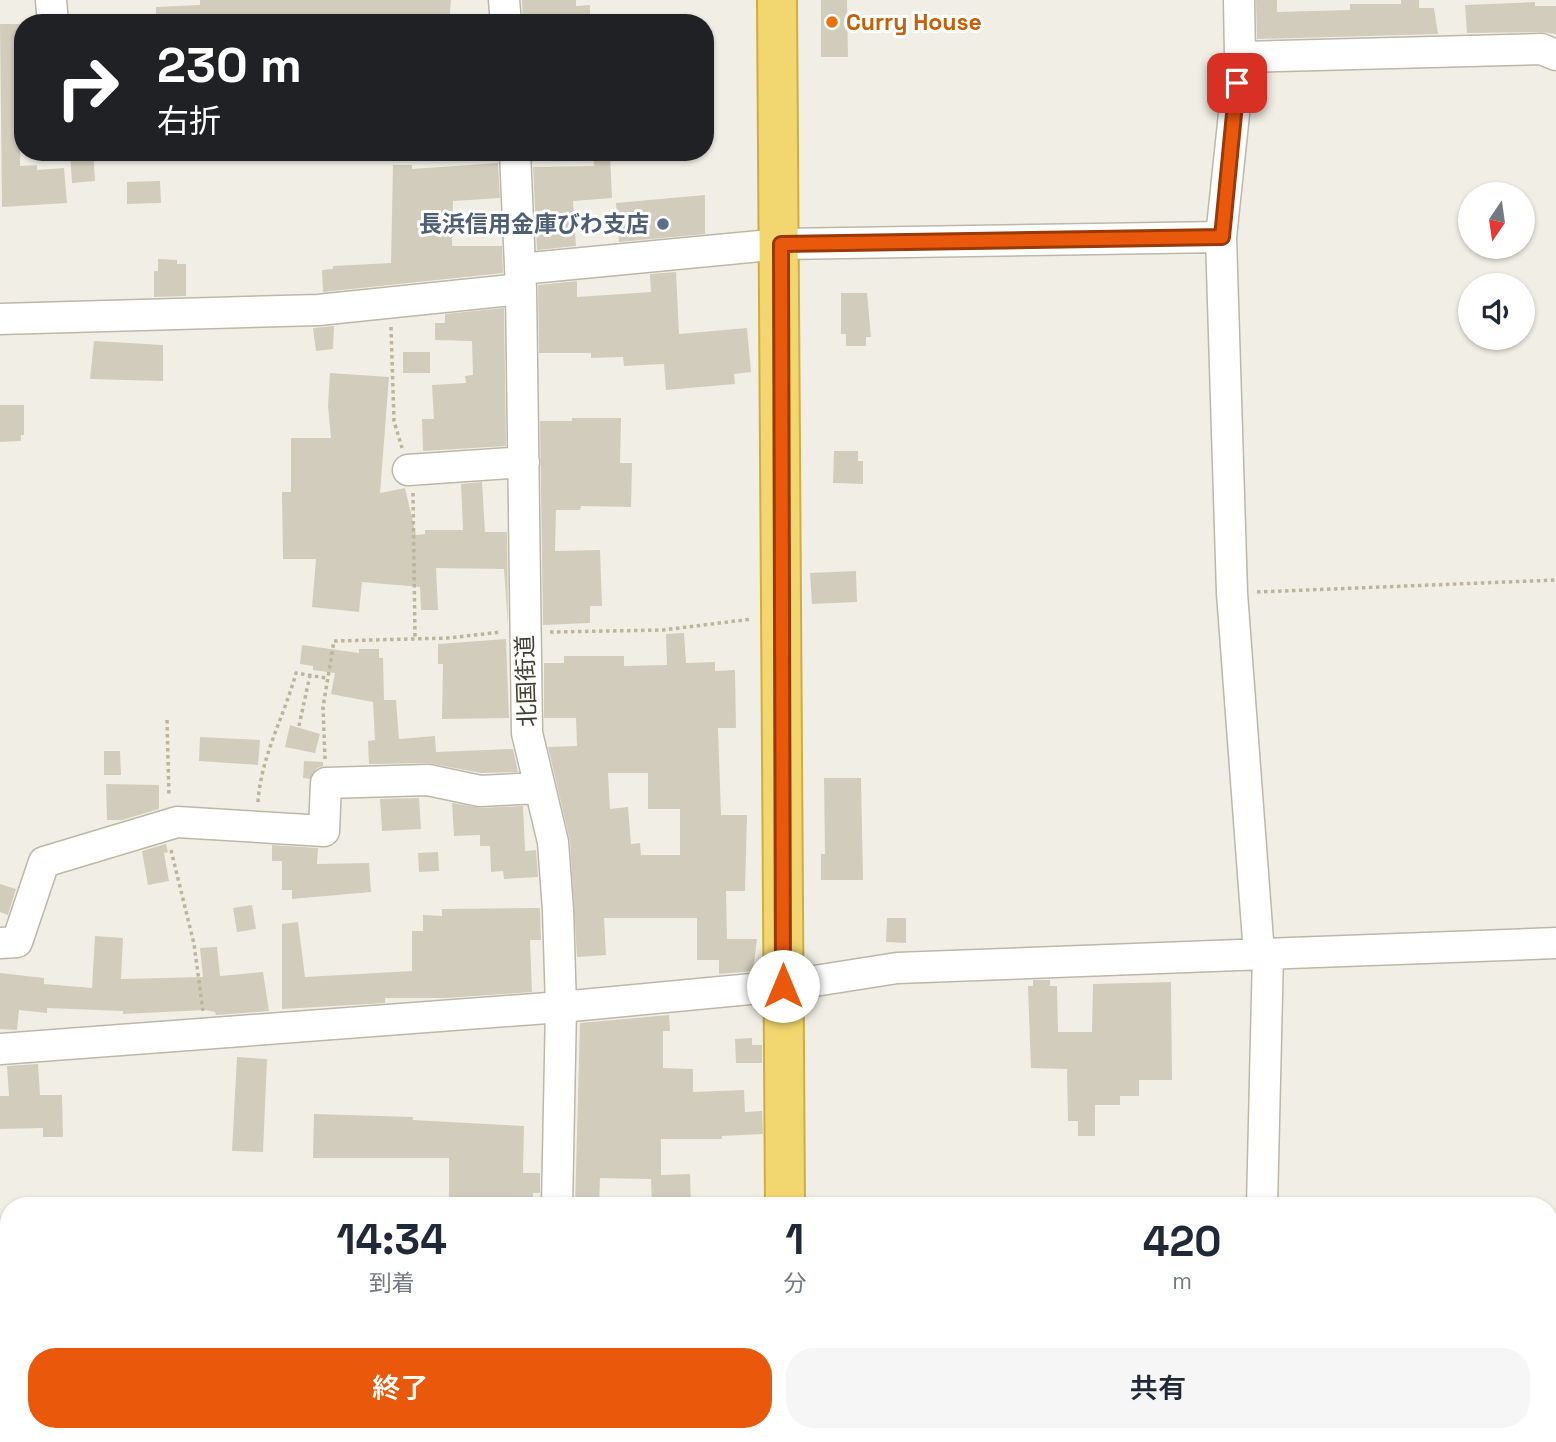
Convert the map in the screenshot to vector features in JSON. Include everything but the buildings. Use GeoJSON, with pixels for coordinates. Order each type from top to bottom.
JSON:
{"type":"FeatureCollection","features":[{"type":"Feature","properties":{"kind":"highway"},"geometry":{"type":"LineString","coordinates":[[777,0],[781,244],[785,1197]]}},
{"type":"Feature","properties":{"kind":"street"},"geometry":{"type":"LineString","coordinates":[[1239,0],[1240,57],[1222,237],[1232,593],[1264,954],[1262,1197]]}},
{"type":"Feature","properties":{"kind":"street"},"geometry":{"type":"LineString","coordinates":[[1240,57],[1541,49],[1556,55]]}},
{"type":"Feature","properties":{"kind":"street","name":"北国街道"},"geometry":{"type":"LineString","coordinates":[[515,161],[521,279],[527,733],[553,842],[561,1007],[557,1197]]}},
{"type":"Feature","properties":{"kind":"street"},"geometry":{"type":"LineString","coordinates":[[0,319],[166,317],[391,303],[521,279],[781,244],[1222,237]]}},
{"type":"Feature","properties":{"kind":"street"},"geometry":{"type":"LineString","coordinates":[[408,470],[524,463]]}},
{"type":"Feature","properties":{"kind":"street"},"geometry":{"type":"LineString","coordinates":[[0,943],[17,942],[44,862],[169,824],[177,822],[324,831],[326,783],[428,780],[480,791],[539,788]]}},
{"type":"Feature","properties":{"kind":"street"},"geometry":{"type":"LineString","coordinates":[[0,1049],[561,1007],[783,986],[897,968],[1556,943]]}},
{"type":"Feature","properties":{"kind":"path"},"geometry":{"type":"LineString","coordinates":[[391,303],[394,421],[408,470],[415,520],[415,638]]}},
{"type":"Feature","properties":{"kind":"path"},"geometry":{"type":"LineString","coordinates":[[1232,593],[1556,580]]}},
{"type":"Feature","properties":{"kind":"path"},"geometry":{"type":"LineString","coordinates":[[326,783],[323,707],[334,641],[448,638],[524,630],[663,630],[782,615]]}},
{"type":"Feature","properties":{"kind":"path"},"geometry":{"type":"LineString","coordinates":[[256,828],[266,753],[285,715],[296,673],[326,678]]}},
{"type":"Feature","properties":{"kind":"path"},"geometry":{"type":"LineString","coordinates":[[299,726],[310,676]]}},
{"type":"Feature","properties":{"kind":"path"},"geometry":{"type":"LineString","coordinates":[[167,720],[172,859],[194,944],[203,1034]]}},
{"type":"Feature","properties":{"kind":"place","name":"Curry House"},"geometry":{"type":"Point","coordinates":[832,22]}},
{"type":"Feature","properties":{"kind":"place","name":"長浜信用金庫びわ支店"},"geometry":{"type":"Point","coordinates":[663,224]}},
{"type":"Feature","properties":{"kind":"route"},"geometry":{"type":"LineString","coordinates":[[783,986],[781,244],[1222,237],[1237,83]]}}]}
